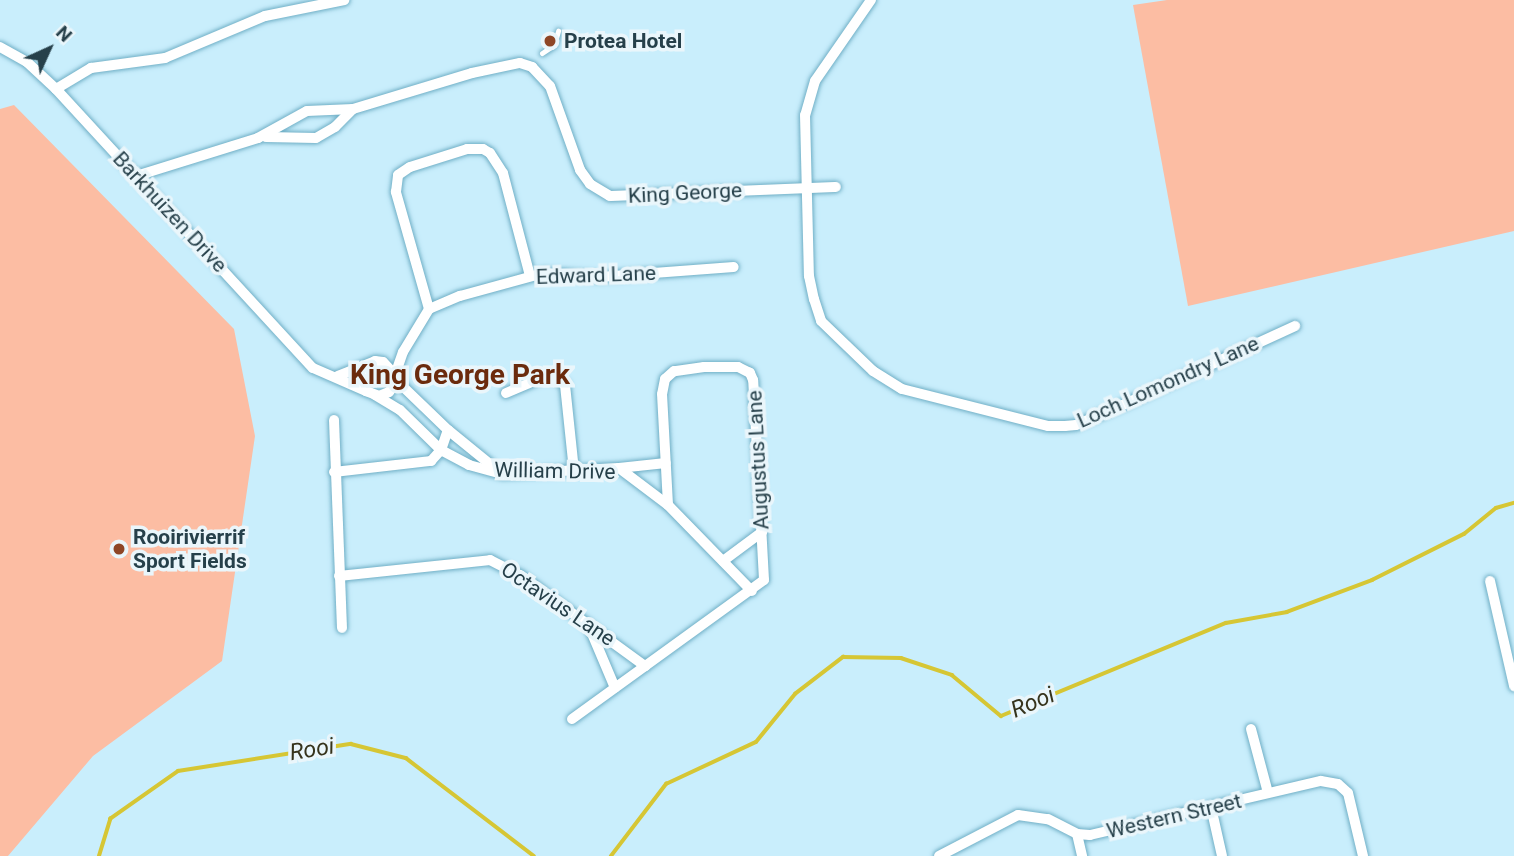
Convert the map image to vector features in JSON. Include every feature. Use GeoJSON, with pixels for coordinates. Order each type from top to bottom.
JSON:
{"type":"FeatureCollection","features":[{"type":"Feature","properties":{"kind":"street"},"geometry":{"type":"LineString","coordinates":[[56,89],[92,68],[165,58],[265,16],[344,0]]}},
{"type":"Feature","properties":{"kind":"street","name":"Loch Lomondry Lane"},"geometry":{"type":"LineString","coordinates":[[871,0],[810,92],[805,114],[809,187],[809,276],[821,321],[873,371],[902,388],[1048,426],[1076,425],[1295,326]]}},
{"type":"Feature","properties":{"kind":"street","name":"Barkhuizen Drive"},"geometry":{"type":"LineString","coordinates":[[0,47],[27,62],[56,89],[313,368],[338,376],[370,393]]}},
{"type":"Feature","properties":{"kind":"street","name":"King George"},"geometry":{"type":"LineString","coordinates":[[136,176],[258,138],[307,111],[353,109],[472,73],[520,63],[532,67],[550,86],[580,170],[590,184],[610,197],[809,187]]}},
{"type":"Feature","properties":{"kind":"street","name":"King George"},"geometry":{"type":"LineString","coordinates":[[258,138],[316,138],[335,127],[353,109]]}},
{"type":"Feature","properties":{"kind":"street"},"geometry":{"type":"LineString","coordinates":[[365,366],[361,379],[370,393],[389,392],[403,352],[429,309],[396,192],[398,175],[410,167],[467,149],[483,149],[490,153],[503,173],[530,276]]}},
{"type":"Feature","properties":{"kind":"street"},"geometry":{"type":"LineString","coordinates":[[809,187],[836,187]]}},
{"type":"Feature","properties":{"kind":"street","name":"Edward Lane"},"geometry":{"type":"LineString","coordinates":[[429,309],[460,296],[530,276],[560,272],[600,277],[734,267]]}},
{"type":"Feature","properties":{"kind":"street"},"geometry":{"type":"LineString","coordinates":[[338,376],[403,352]]}},
{"type":"Feature","properties":{"kind":"street"},"geometry":{"type":"LineString","coordinates":[[380,361],[389,366],[395,377],[448,430],[503,474]]}},
{"type":"Feature","properties":{"kind":"street","name":"Augustus Lane"},"geometry":{"type":"LineString","coordinates":[[668,505],[662,394],[665,379],[674,371],[704,367],[738,367],[750,373],[753,380],[765,577],[752,591]]}},
{"type":"Feature","properties":{"kind":"street"},"geometry":{"type":"LineString","coordinates":[[506,393],[542,378],[556,378],[565,385],[574,470]]}},
{"type":"Feature","properties":{"kind":"street","name":"William Drive"},"geometry":{"type":"LineString","coordinates":[[370,393],[400,410],[441,450],[470,465],[503,474],[619,468],[668,505],[752,591]]}},
{"type":"Feature","properties":{"kind":"street"},"geometry":{"type":"LineString","coordinates":[[334,420],[342,628]]}},
{"type":"Feature","properties":{"kind":"street"},"geometry":{"type":"LineString","coordinates":[[334,472],[427,462],[441,450],[448,430]]}},
{"type":"Feature","properties":{"kind":"street"},"geometry":{"type":"LineString","coordinates":[[619,468],[666,463]]}},
{"type":"Feature","properties":{"kind":"street"},"geometry":{"type":"LineString","coordinates":[[723,561],[762,532]]}},
{"type":"Feature","properties":{"kind":"street","name":"Octavius Lane"},"geometry":{"type":"LineString","coordinates":[[339,576],[490,560],[520,575],[645,666]]}},
{"type":"Feature","properties":{"kind":"street"},"geometry":{"type":"LineString","coordinates":[[1490,581],[1514,686]]}},
{"type":"Feature","properties":{"kind":"street"},"geometry":{"type":"LineString","coordinates":[[572,719],[752,591]]}},
{"type":"Feature","properties":{"kind":"street"},"geometry":{"type":"LineString","coordinates":[[588,624],[615,688]]}},
{"type":"Feature","properties":{"kind":"street"},"geometry":{"type":"LineString","coordinates":[[1251,729],[1268,793]]}},
{"type":"Feature","properties":{"kind":"street","name":"Western Street"},"geometry":{"type":"LineString","coordinates":[[939,856],[1018,815],[1048,819],[1077,834],[1103,833],[1321,781],[1338,784],[1348,793],[1353,804],[1363,856]]}},
{"type":"Feature","properties":{"kind":"street"},"geometry":{"type":"LineString","coordinates":[[1211,807],[1222,856]]}},
{"type":"Feature","properties":{"kind":"street"},"geometry":{"type":"LineString","coordinates":[[1077,834],[1082,856]]}},
{"type":"Feature","properties":{"kind":"lane"},"geometry":{"type":"LineString","coordinates":[[542,53],[554,45],[558,31]]}},
{"type":"Feature","properties":{"kind":"shaded area"},"geometry":{"type":"Polygon","coordinates":[[[1167,0],[1514,0],[1514,231],[1188,306],[1133,5],[1167,0]]]}},
{"type":"Feature","properties":{"kind":"shaded area","name":"Rooirivierrif Sport Fields"},"geometry":{"type":"Polygon","coordinates":[[[14,105],[234,329],[255,436],[222,661],[93,756],[8,856],[0,856],[0,109],[14,105]]]}},
{"type":"Feature","properties":{"kind":"waterway","name":"Rooi"},"geometry":{"type":"LineString","coordinates":[[611,856],[666,784],[756,742],[795,694],[843,657],[901,658],[952,675],[1001,716],[1226,623],[1287,612],[1372,580],[1464,534],[1496,508],[1514,503]]}},
{"type":"Feature","properties":{"kind":"waterway","name":"Rooi"},"geometry":{"type":"LineString","coordinates":[[99,856],[110,819],[178,771],[351,744],[406,758],[534,856]]}},
{"type":"Feature","properties":{"kind":"place","name":"Protea Hotel"},"geometry":{"type":"Point","coordinates":[550,41]}},
{"type":"Feature","properties":{"kind":"place","name":"Rooirivierrif Sport Fields"},"geometry":{"type":"Point","coordinates":[119,549]}},
{"type":"Feature","properties":{"kind":"district","name":"King George Park"},"geometry":{"type":"Point","coordinates":[460,375]}}]}
